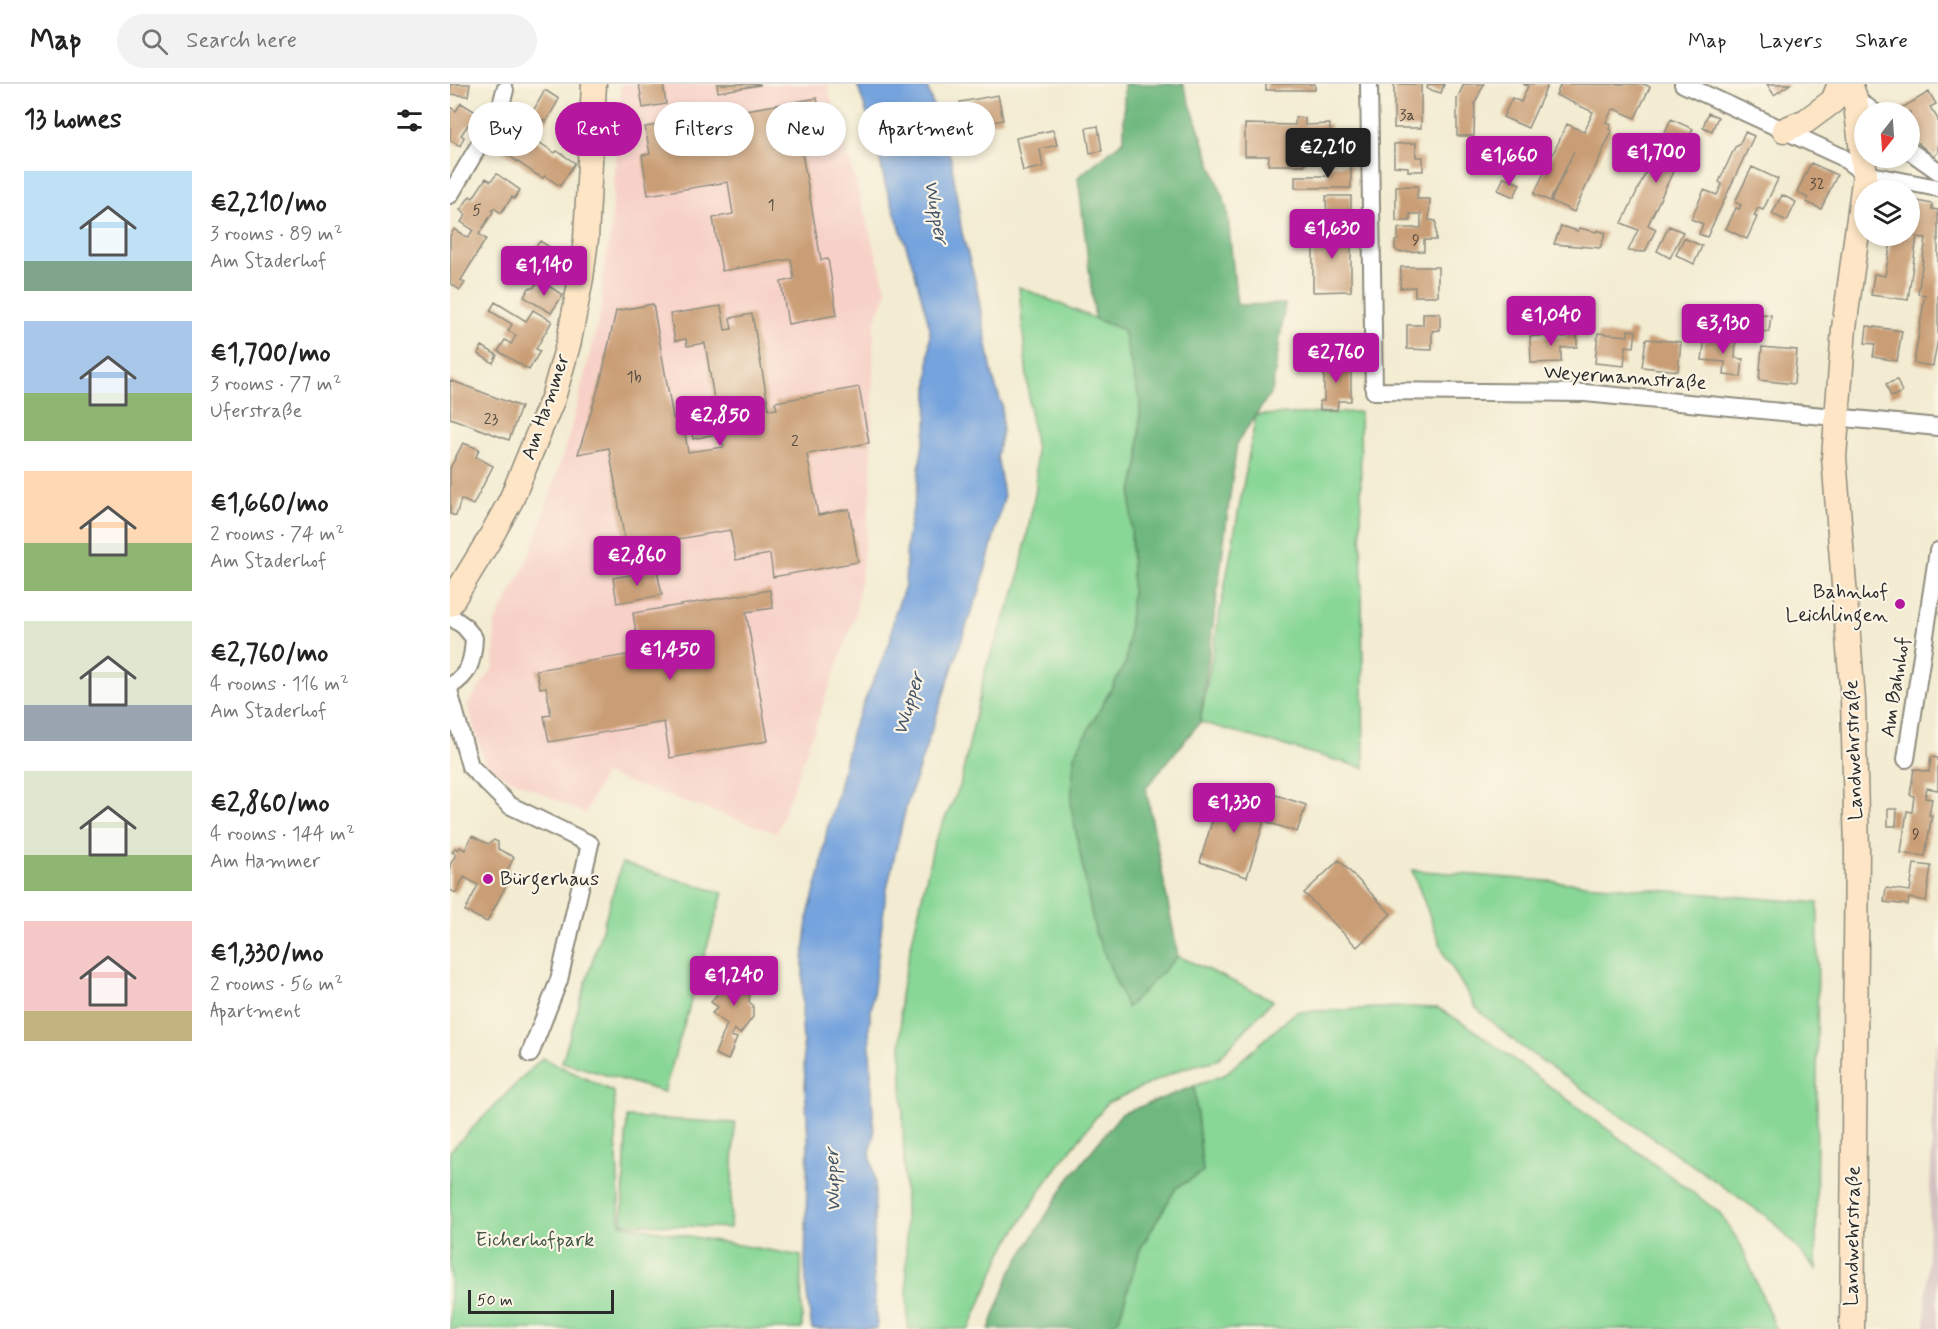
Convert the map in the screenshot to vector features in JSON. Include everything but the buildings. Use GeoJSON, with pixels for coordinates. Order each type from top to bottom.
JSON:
{"type":"FeatureCollection","features":[{"type":"Feature","properties":{"kind":"main road","name":"Am Hammer"},"geometry":{"type":"LineString","coordinates":[[450,604],[520,482],[553,398],[569,341],[585,249],[594,84]]}},
{"type":"Feature","properties":{"kind":"main road"},"geometry":{"type":"LineString","coordinates":[[1784,130],[1806,121],[1833,101],[1855,95]]}},
{"type":"Feature","properties":{"kind":"main road","name":"Landwehrstraße"},"geometry":{"type":"LineString","coordinates":[[1851,1329],[1857,851],[1853,700],[1834,457],[1844,328],[1865,174],[1855,95]]}},
{"type":"Feature","properties":{"kind":"street","name":"Weyermannstraße"},"geometry":{"type":"LineString","coordinates":[[1369,84],[1374,391],[1585,393],[1837,417]]}},
{"type":"Feature","properties":{"kind":"street"},"geometry":{"type":"LineString","coordinates":[[1683,84],[1842,157],[1865,174],[1938,188]]}},
{"type":"Feature","properties":{"kind":"street"},"geometry":{"type":"LineString","coordinates":[[450,195],[500,109],[505,90]]}},
{"type":"Feature","properties":{"kind":"street"},"geometry":{"type":"LineString","coordinates":[[1920,158],[1938,171]]}},
{"type":"Feature","properties":{"kind":"street"},"geometry":{"type":"LineString","coordinates":[[1837,417],[1938,428]]}},
{"type":"Feature","properties":{"kind":"street","name":"Am Bahnhof"},"geometry":{"type":"LineString","coordinates":[[1906,759],[1938,551]]}},
{"type":"Feature","properties":{"kind":"street"},"geometry":{"type":"LineString","coordinates":[[450,615],[474,638],[471,665],[465,674],[450,686]]}},
{"type":"Feature","properties":{"kind":"street"},"geometry":{"type":"LineString","coordinates":[[450,695],[470,766],[509,805],[590,844],[559,980],[530,1054]]}},
{"type":"Feature","properties":{"kind":"shaded area"},"geometry":{"type":"Polygon","coordinates":[[[621,84],[827,84],[832,102],[766,102],[766,156],[846,156],[846,150],[887,292],[874,325],[871,495],[856,613],[777,833],[604,774],[585,814],[486,767],[467,705],[494,667],[495,622],[525,566],[570,432],[602,306],[602,283],[611,230],[616,156],[642,156],[642,102],[620,102],[621,84]]]}},
{"type":"Feature","properties":{"kind":"shaded area"},"geometry":{"type":"Polygon","coordinates":[[[1938,1037],[1938,1329],[1925,1329],[1935,1056],[1938,1037]]]}},
{"type":"Feature","properties":{"kind":"green space"},"geometry":{"type":"Polygon","coordinates":[[[1124,84],[1183,84],[1227,209],[1237,305],[1285,304],[1272,391],[1237,443],[1200,722],[1146,788],[1178,956],[1127,1008],[1095,932],[1071,806],[1074,756],[1126,662],[1132,593],[1131,497],[1139,460],[1140,402],[1123,330],[1095,319],[1078,177],[1124,140],[1124,84]]]}},
{"type":"Feature","properties":{"kind":"green space"},"geometry":{"type":"Polygon","coordinates":[[[1019,287],[1123,330],[1140,402],[1139,460],[1131,497],[1132,593],[1126,662],[1074,756],[1127,1007],[1178,956],[1273,1000],[1217,1060],[1184,1068],[1107,1103],[1046,1182],[1003,1251],[969,1329],[908,1329],[900,995],[934,843],[960,786],[986,667],[1017,586],[1036,489],[1036,451],[1030,412],[1019,287]]]}},
{"type":"Feature","properties":{"kind":"green space"},"geometry":{"type":"Polygon","coordinates":[[[1360,412],[1364,768],[1200,722],[1256,415],[1360,412]]]}},
{"type":"Feature","properties":{"kind":"green space"},"geometry":{"type":"Polygon","coordinates":[[[622,863],[723,893],[664,1092],[562,1062],[622,863]]]}},
{"type":"Feature","properties":{"kind":"green space"},"geometry":{"type":"Polygon","coordinates":[[[1412,870],[1818,903],[1816,1269],[1773,1221],[1519,1045],[1476,1008],[1445,956],[1412,870]]]}},
{"type":"Feature","properties":{"kind":"green space"},"geometry":{"type":"Polygon","coordinates":[[[1402,1007],[1438,1008],[1470,1027],[1720,1213],[1741,1245],[1776,1329],[1104,1329],[1119,1319],[1140,1249],[1176,1188],[1203,1172],[1194,1086],[1224,1075],[1296,1012],[1402,1007]]]}},
{"type":"Feature","properties":{"kind":"green space","name":"Eicherhofpark"},"geometry":{"type":"Polygon","coordinates":[[[542,1058],[614,1092],[620,1224],[801,1256],[802,1329],[450,1329],[450,1151],[542,1058]]]}},
{"type":"Feature","properties":{"kind":"green space"},"geometry":{"type":"Polygon","coordinates":[[[1194,1086],[1203,1172],[1176,1188],[1140,1249],[1119,1319],[1104,1329],[989,1329],[1010,1274],[1066,1183],[1121,1114],[1194,1086]]]}},
{"type":"Feature","properties":{"kind":"green space"},"geometry":{"type":"Polygon","coordinates":[[[627,1117],[735,1123],[730,1228],[622,1223],[627,1117]]]}},
{"type":"Feature","properties":{"kind":"water"},"geometry":{"type":"Polygon","coordinates":[[[857,84],[926,84],[932,102],[863,102],[857,84]]]}},
{"type":"Feature","properties":{"kind":"water","name":"Wupper"},"geometry":{"type":"Polygon","coordinates":[[[879,156],[950,156],[962,233],[976,284],[993,378],[1002,405],[1002,430],[997,455],[1004,497],[979,594],[906,807],[886,893],[869,1027],[874,1137],[870,1152],[875,1182],[873,1263],[877,1329],[812,1329],[805,1265],[808,1139],[802,1024],[803,961],[809,911],[852,730],[890,642],[894,616],[905,586],[907,538],[927,423],[930,328],[913,266],[886,187],[879,156]]]}},
{"type":"Feature","properties":{"kind":"place","name":"Bahnhof Leichlingen"},"geometry":{"type":"Point","coordinates":[1900,604]}},
{"type":"Feature","properties":{"kind":"place","name":"Bürgerhaus"},"geometry":{"type":"Point","coordinates":[488,879]}}]}
